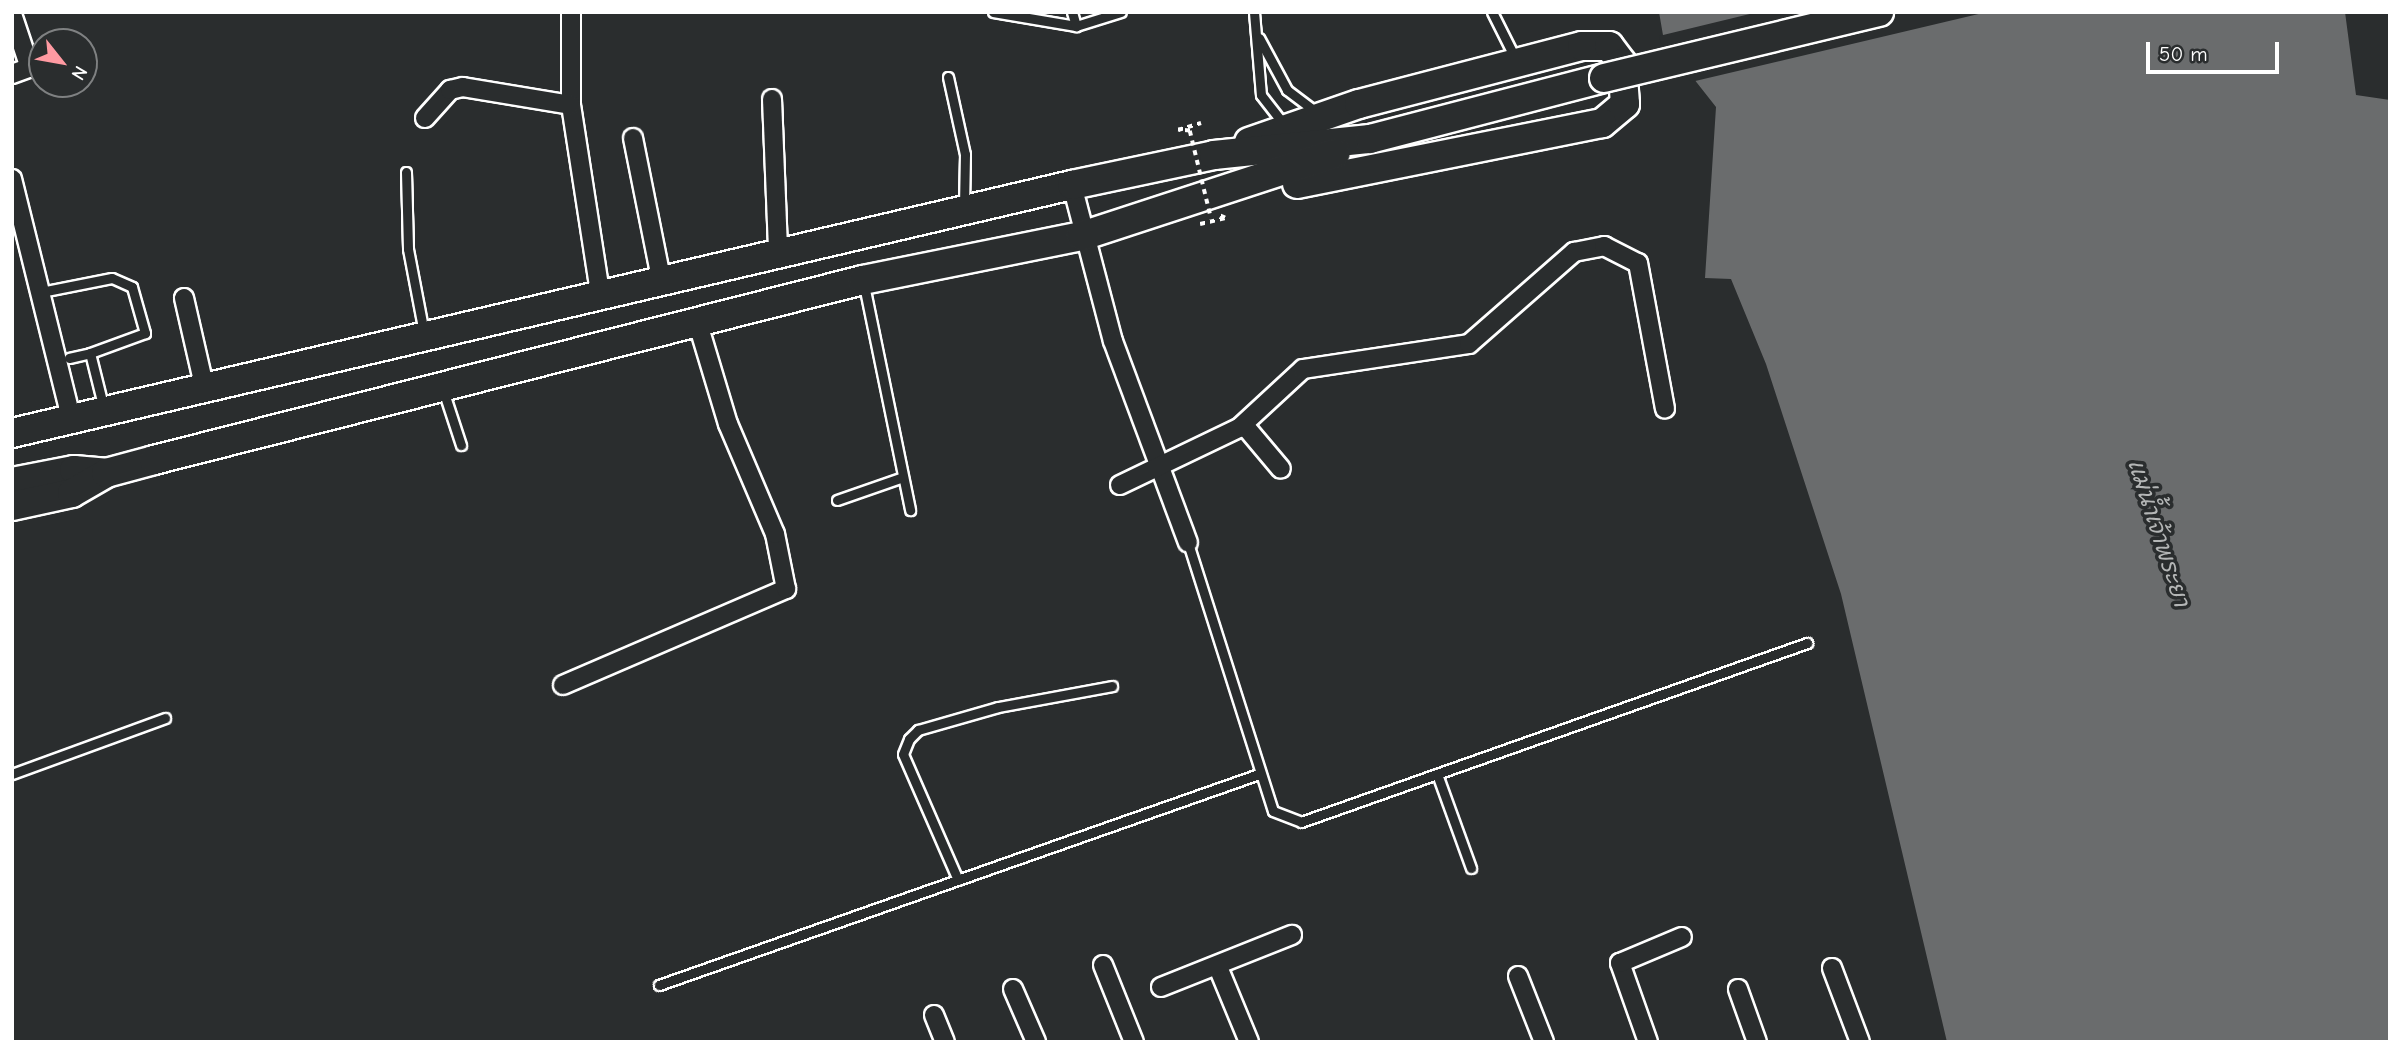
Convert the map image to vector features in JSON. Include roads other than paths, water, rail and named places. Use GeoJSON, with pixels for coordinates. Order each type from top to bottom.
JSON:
{"type":"FeatureCollection","features":[{"type":"Feature","properties":{"kind":"main road"},"geometry":{"type":"LineString","coordinates":[[12,506],[72,493],[106,473],[863,280],[1082,236],[1217,196],[1370,139],[1604,78],[1879,12]]}},
{"type":"Feature","properties":{"kind":"main road"},"geometry":{"type":"LineString","coordinates":[[1214,155],[1323,116],[1518,62],[1609,46],[1622,63],[1625,104],[1612,118],[1564,132],[1217,196]]}},
{"type":"Feature","properties":{"kind":"main road"},"geometry":{"type":"LineString","coordinates":[[12,433],[424,333],[1072,185],[1214,155],[1370,139]]}},
{"type":"Feature","properties":{"kind":"main road"},"geometry":{"type":"LineString","coordinates":[[12,482],[74,470],[106,473]]}},
{"type":"Feature","properties":{"kind":"street"},"geometry":{"type":"LineString","coordinates":[[571,12],[571,105],[600,292]]}},
{"type":"Feature","properties":{"kind":"street"},"geometry":{"type":"LineString","coordinates":[[12,14],[28,48]]}},
{"type":"Feature","properties":{"kind":"street"},"geometry":{"type":"LineString","coordinates":[[425,118],[450,90],[463,86],[571,105]]}},
{"type":"Feature","properties":{"kind":"street"},"geometry":{"type":"LineString","coordinates":[[772,99],[778,251]]}},
{"type":"Feature","properties":{"kind":"street"},"geometry":{"type":"LineString","coordinates":[[634,138],[661,278]]}},
{"type":"Feature","properties":{"kind":"street"},"geometry":{"type":"LineString","coordinates":[[12,179],[16,212],[41,292],[71,417]]}},
{"type":"Feature","properties":{"kind":"street"},"geometry":{"type":"LineString","coordinates":[[1072,185],[1082,236],[1188,543]]}},
{"type":"Feature","properties":{"kind":"street"},"geometry":{"type":"LineString","coordinates":[[1120,485],[1161,468],[1244,425],[1303,369],[1469,344],[1574,252],[1604,246],[1638,262],[1665,410]]}},
{"type":"Feature","properties":{"kind":"street"},"geometry":{"type":"LineString","coordinates":[[184,298],[204,385]]}},
{"type":"Feature","properties":{"kind":"street"},"geometry":{"type":"LineString","coordinates":[[563,685],[786,589],[775,534],[728,424],[698,324]]}},
{"type":"Feature","properties":{"kind":"street"},"geometry":{"type":"LineString","coordinates":[[1244,425],[1280,469]]}},
{"type":"Feature","properties":{"kind":"street"},"geometry":{"type":"LineString","coordinates":[[1161,987],[1292,936]]}},
{"type":"Feature","properties":{"kind":"street"},"geometry":{"type":"LineString","coordinates":[[1648,1042],[1620,963],[1682,937]]}},
{"type":"Feature","properties":{"kind":"street"},"geometry":{"type":"LineString","coordinates":[[1103,965],[1133,1042]]}},
{"type":"Feature","properties":{"kind":"street"},"geometry":{"type":"LineString","coordinates":[[1218,967],[1249,1042]]}},
{"type":"Feature","properties":{"kind":"street"},"geometry":{"type":"LineString","coordinates":[[1832,968],[1860,1042]]}},
{"type":"Feature","properties":{"kind":"street"},"geometry":{"type":"LineString","coordinates":[[1518,976],[1544,1042]]}},
{"type":"Feature","properties":{"kind":"street"},"geometry":{"type":"LineString","coordinates":[[1013,989],[1037,1042]]}},
{"type":"Feature","properties":{"kind":"street"},"geometry":{"type":"LineString","coordinates":[[1738,989],[1757,1042]]}},
{"type":"Feature","properties":{"kind":"street"},"geometry":{"type":"LineString","coordinates":[[934,1015],[945,1042]]}},
{"type":"Feature","properties":{"kind":"lane"},"geometry":{"type":"LineString","coordinates":[[993,12],[1076,26],[1121,12]]}},
{"type":"Feature","properties":{"kind":"lane"},"geometry":{"type":"LineString","coordinates":[[1072,12],[1076,26]]}},
{"type":"Feature","properties":{"kind":"lane"},"geometry":{"type":"LineString","coordinates":[[1254,12],[1261,95],[1287,128]]}},
{"type":"Feature","properties":{"kind":"lane"},"geometry":{"type":"LineString","coordinates":[[1492,12],[1518,62]]}},
{"type":"Feature","properties":{"kind":"lane"},"geometry":{"type":"LineString","coordinates":[[1258,36],[1287,90],[1323,116]]}},
{"type":"Feature","properties":{"kind":"lane"},"geometry":{"type":"LineString","coordinates":[[948,77],[965,154],[964,209]]}},
{"type":"Feature","properties":{"kind":"lane"},"geometry":{"type":"LineString","coordinates":[[406,172],[408,249],[424,333]]}},
{"type":"Feature","properties":{"kind":"lane"},"geometry":{"type":"LineString","coordinates":[[41,292],[112,278],[132,287],[145,332],[69,358]]}},
{"type":"Feature","properties":{"kind":"lane"},"geometry":{"type":"LineString","coordinates":[[863,280],[910,510]]}},
{"type":"Feature","properties":{"kind":"lane"},"geometry":{"type":"LineString","coordinates":[[90,353],[104,410]]}},
{"type":"Feature","properties":{"kind":"lane"},"geometry":{"type":"LineString","coordinates":[[443,388],[461,445]]}},
{"type":"Feature","properties":{"kind":"lane"},"geometry":{"type":"LineString","coordinates":[[837,500],[903,477]]}},
{"type":"Feature","properties":{"kind":"lane"},"geometry":{"type":"LineString","coordinates":[[1188,543],[1259,774],[1273,811],[1301,822],[1807,643]]}},
{"type":"Feature","properties":{"kind":"lane"},"geometry":{"type":"LineString","coordinates":[[958,880],[903,754],[909,739],[918,730],[998,707],[1112,686]]}},
{"type":"Feature","properties":{"kind":"lane"},"geometry":{"type":"LineString","coordinates":[[12,774],[165,718]]}},
{"type":"Feature","properties":{"kind":"lane"},"geometry":{"type":"LineString","coordinates":[[660,985],[1259,774]]}},
{"type":"Feature","properties":{"kind":"lane"},"geometry":{"type":"LineString","coordinates":[[1437,774],[1471,868]]}},
{"type":"Feature","properties":{"kind":"water","name":"แม่น้ำเจ้าพระยา"},"geometry":{"type":"Polygon","coordinates":[[[1659,12],[2345,12],[2356,95],[2390,100],[2390,1042],[1947,1042],[1841,594],[1766,364],[1731,279],[1705,278],[1716,107],[1664,41],[1659,12]]]}}]}
